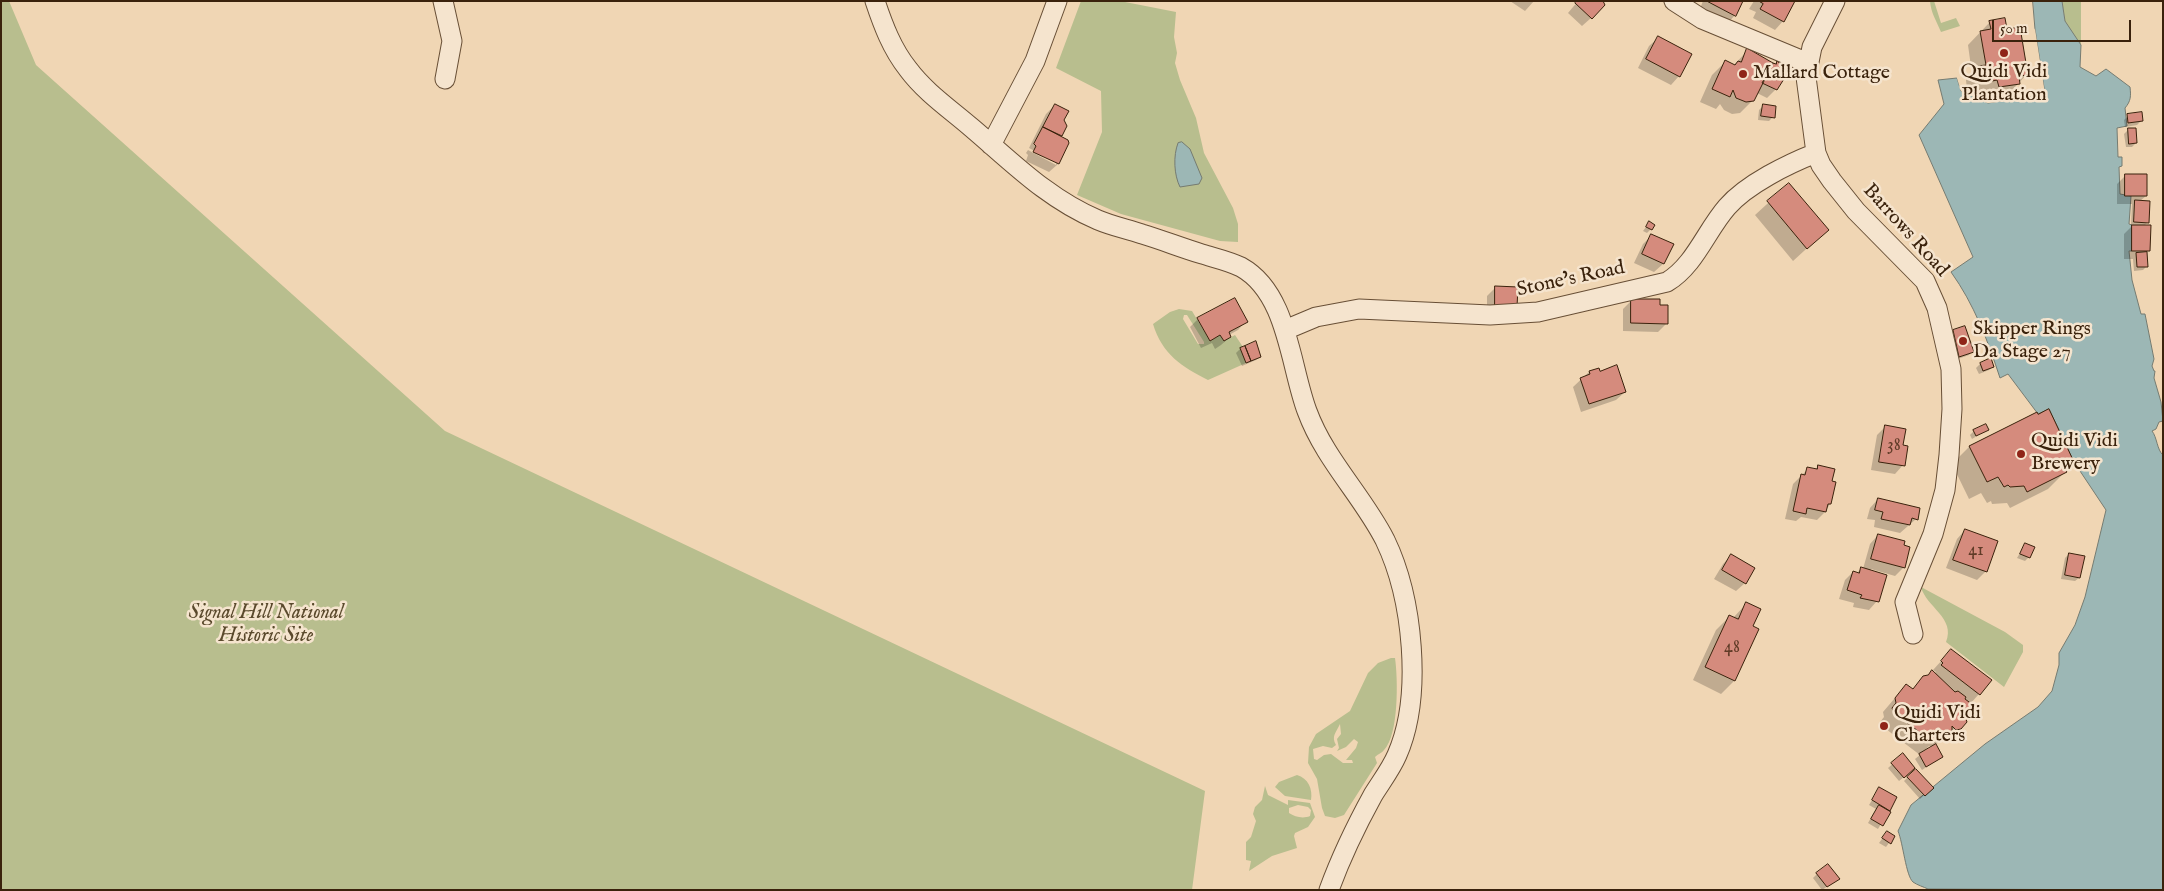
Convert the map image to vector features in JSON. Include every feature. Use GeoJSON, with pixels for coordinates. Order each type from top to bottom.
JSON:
{"type":"FeatureCollection","features":[{"type":"Feature","properties":{"kind":"street"},"geometry":{"type":"LineString","coordinates":[[443,1],[452,41],[445,79]]}},
{"type":"Feature","properties":{"kind":"street"},"geometry":{"type":"LineString","coordinates":[[875,1],[887,34],[909,71],[925,88],[1019,171],[1075,210],[1101,221],[1242,268],[1261,284],[1272,301],[1285,330],[1307,412],[1322,445],[1378,526],[1391,554],[1403,588],[1410,633],[1411,679],[1405,733],[1396,757],[1352,835],[1329,890]]}},
{"type":"Feature","properties":{"kind":"street"},"geometry":{"type":"LineString","coordinates":[[991,145],[1035,61],[1056,1]]}},
{"type":"Feature","properties":{"kind":"street"},"geometry":{"type":"LineString","coordinates":[[1674,1],[1702,19],[1808,63]]}},
{"type":"Feature","properties":{"kind":"street","name":"Barrows Road"},"geometry":{"type":"LineString","coordinates":[[1835,1],[1818,33],[1808,63],[1806,77],[1816,153],[1827,173],[1856,211],[1925,282],[1938,308],[1953,384],[1949,456],[1938,518],[1905,602],[1913,634]]}},
{"type":"Feature","properties":{"kind":"street","name":"Stone's Road"},"geometry":{"type":"LineString","coordinates":[[1285,330],[1316,317],[1359,309],[1490,315],[1538,312],[1667,282],[1680,274],[1728,207],[1739,196],[1796,160],[1816,153]]}},
{"type":"Feature","properties":{"kind":"green space","name":"Signal Hill National Historic Site"},"geometry":{"type":"Polygon","coordinates":[[[1,1],[9,1],[36,65],[445,431],[1205,791],[1192,890],[1,890],[1,1]]]}},
{"type":"Feature","properties":{"kind":"green space"},"geometry":{"type":"Polygon","coordinates":[[[1081,1],[1120,1],[1176,12],[1174,37],[1177,53],[1175,63],[1196,118],[1204,153],[1233,208],[1238,224],[1238,242],[1220,241],[1121,214],[1077,195],[1102,132],[1101,91],[1056,68],[1081,1]]]}},
{"type":"Feature","properties":{"kind":"green space"},"geometry":{"type":"Polygon","coordinates":[[[1930,1],[1934,1],[1941,23],[1956,18],[1960,26],[1941,32],[1930,1]]]}},
{"type":"Feature","properties":{"kind":"green space"},"geometry":{"type":"Polygon","coordinates":[[[2062,1],[2081,2],[2081,45],[2065,21],[2062,1]]]}},
{"type":"Feature","properties":{"kind":"green space"},"geometry":{"type":"Polygon","coordinates":[[[1179,309],[1192,311],[1210,341],[1220,335],[1224,341],[1235,335],[1243,347],[1240,348],[1246,363],[1208,380],[1190,370],[1174,358],[1162,344],[1153,324],[1170,312],[1179,309]],[[1184,315],[1183,319],[1198,344],[1204,344],[1204,342],[1187,315],[1184,315]]]}},
{"type":"Feature","properties":{"kind":"green space"},"geometry":{"type":"Polygon","coordinates":[[[1921,587],[2005,632],[2023,645],[2023,652],[2004,687],[1946,642],[1948,634],[1944,619],[1928,601],[1921,587]]]}},
{"type":"Feature","properties":{"kind":"green space"},"geometry":{"type":"Polygon","coordinates":[[[1395,658],[1397,679],[1396,706],[1395,720],[1389,743],[1375,757],[1377,763],[1344,815],[1335,818],[1325,816],[1317,779],[1308,763],[1309,747],[1316,734],[1350,711],[1368,673],[1378,663],[1395,658]],[[1340,724],[1334,737],[1336,745],[1332,748],[1323,746],[1313,749],[1314,759],[1317,760],[1324,755],[1331,754],[1343,763],[1353,763],[1352,760],[1346,760],[1356,748],[1358,742],[1354,739],[1346,747],[1337,751],[1339,748],[1337,739],[1341,734],[1340,724]]]}},
{"type":"Feature","properties":{"kind":"green space"},"geometry":{"type":"Polygon","coordinates":[[[1297,775],[1301,776],[1309,784],[1311,800],[1285,796],[1275,787],[1279,782],[1297,775]]]}},
{"type":"Feature","properties":{"kind":"green space"},"geometry":{"type":"Polygon","coordinates":[[[1265,786],[1268,795],[1288,805],[1288,800],[1310,803],[1315,817],[1308,827],[1295,833],[1297,848],[1272,856],[1249,871],[1251,861],[1246,860],[1246,842],[1251,837],[1256,821],[1253,814],[1255,807],[1262,800],[1265,786]],[[1298,805],[1289,808],[1289,813],[1294,816],[1307,817],[1310,816],[1311,810],[1308,807],[1298,805]]]}},
{"type":"Feature","properties":{"kind":"water"},"geometry":{"type":"Polygon","coordinates":[[[2033,1],[2062,1],[2065,21],[2081,45],[2080,67],[2096,76],[2106,69],[2130,87],[2130,98],[2125,108],[2127,126],[2117,128],[2118,157],[2122,157],[2122,166],[2119,167],[2120,194],[2131,196],[2129,224],[2132,225],[2132,251],[2129,251],[2132,280],[2141,314],[2145,314],[2154,359],[2152,366],[2155,371],[2154,378],[2161,402],[2163,421],[2159,422],[2156,429],[2152,431],[2159,450],[2163,455],[2163,890],[1928,889],[1913,882],[1911,879],[1898,831],[1911,805],[1985,744],[2038,707],[2052,691],[2059,665],[2059,653],[2075,625],[2085,597],[2106,510],[2074,462],[2049,409],[2038,414],[2008,374],[2000,378],[1980,323],[1967,297],[1951,272],[1973,257],[1919,135],[1944,104],[1938,80],[1957,78],[1961,91],[1988,103],[2045,94],[2035,29],[2033,1]]]}},
{"type":"Feature","properties":{"kind":"water"},"geometry":{"type":"Polygon","coordinates":[[[1182,142],[1190,149],[1202,178],[1199,184],[1180,187],[1175,171],[1175,154],[1178,143],[1182,142]]]}},
{"type":"Feature","properties":{"kind":"pier"},"geometry":{"type":"Polygon","coordinates":[[[2035,29],[2045,94],[1988,103],[1961,91],[1956,75],[1959,77],[1963,89],[1988,100],[2043,92],[2033,30],[2035,29]]]}},
{"type":"Feature","properties":{"kind":"building"},"geometry":{"type":"Polygon","coordinates":[[[1577,1],[1603,1],[1605,5],[1592,19],[1575,3],[1577,1]]]}},
{"type":"Feature","properties":{"kind":"building"},"geometry":{"type":"Polygon","coordinates":[[[1707,1],[1743,1],[1736,16],[1707,1]]]}},
{"type":"Feature","properties":{"kind":"building"},"geometry":{"type":"Polygon","coordinates":[[[1759,1],[1795,1],[1784,22],[1760,9],[1763,4],[1759,1]]]}},
{"type":"Feature","properties":{"kind":"building","name":"Quidi Vidi Plantation"},"geometry":{"type":"Polygon","coordinates":[[[2005,18],[2007,29],[2020,27],[2028,75],[2019,76],[2020,84],[1999,87],[1997,80],[1988,82],[1988,76],[1980,77],[1978,66],[1986,65],[1980,31],[1991,29],[1989,21],[2005,18]]]}},
{"type":"Feature","properties":{"kind":"building"},"geometry":{"type":"Polygon","coordinates":[[[1658,36],[1692,54],[1680,77],[1646,59],[1658,36]]]}},
{"type":"Feature","properties":{"kind":"building","name":"Mallard Cottage"},"geometry":{"type":"Polygon","coordinates":[[[1747,48],[1773,63],[1754,101],[1746,102],[1736,98],[1733,90],[1730,97],[1712,89],[1725,60],[1735,65],[1738,61],[1741,62],[1747,48]]]}},
{"type":"Feature","properties":{"kind":"building"},"geometry":{"type":"Polygon","coordinates":[[[1777,61],[1789,71],[1777,90],[1762,83],[1773,63],[1776,64],[1777,61]]]}},
{"type":"Feature","properties":{"kind":"building"},"geometry":{"type":"Polygon","coordinates":[[[1055,104],[1069,111],[1064,120],[1067,126],[1062,136],[1043,127],[1055,104]]]}},
{"type":"Feature","properties":{"kind":"building"},"geometry":{"type":"Polygon","coordinates":[[[1763,104],[1776,106],[1775,118],[1761,116],[1763,104]]]}},
{"type":"Feature","properties":{"kind":"building"},"geometry":{"type":"Polygon","coordinates":[[[2142,112],[2143,121],[2128,123],[2127,114],[2142,112]]]}},
{"type":"Feature","properties":{"kind":"building"},"geometry":{"type":"Polygon","coordinates":[[[1043,127],[1068,140],[1069,143],[1059,164],[1033,152],[1036,146],[1034,144],[1043,127]]]}},
{"type":"Feature","properties":{"kind":"building"},"geometry":{"type":"Polygon","coordinates":[[[2128,128],[2136,128],[2137,143],[2129,144],[2128,128]]]}},
{"type":"Feature","properties":{"kind":"building"},"geometry":{"type":"Polygon","coordinates":[[[2125,174],[2147,174],[2147,196],[2125,196],[2125,174]]]}},
{"type":"Feature","properties":{"kind":"building"},"geometry":{"type":"Polygon","coordinates":[[[1789,183],[1829,230],[1807,249],[1767,201],[1789,183]]]}},
{"type":"Feature","properties":{"kind":"building"},"geometry":{"type":"Polygon","coordinates":[[[2135,200],[2150,201],[2149,223],[2134,222],[2135,200]]]}},
{"type":"Feature","properties":{"kind":"building"},"geometry":{"type":"Polygon","coordinates":[[[1649,221],[1655,225],[1652,230],[1646,227],[1649,221]]]}},
{"type":"Feature","properties":{"kind":"building"},"geometry":{"type":"Polygon","coordinates":[[[2132,225],[2151,225],[2150,251],[2132,251],[2132,225]]]}},
{"type":"Feature","properties":{"kind":"building"},"geometry":{"type":"Polygon","coordinates":[[[1651,234],[1674,244],[1664,264],[1642,254],[1651,234]]]}},
{"type":"Feature","properties":{"kind":"building"},"geometry":{"type":"Polygon","coordinates":[[[2147,252],[2148,267],[2137,267],[2136,253],[2147,252]]]}},
{"type":"Feature","properties":{"kind":"building"},"geometry":{"type":"Polygon","coordinates":[[[1495,286],[1518,287],[1517,307],[1495,307],[1495,286]]]}},
{"type":"Feature","properties":{"kind":"building"},"geometry":{"type":"Polygon","coordinates":[[[1235,298],[1248,322],[1229,332],[1231,337],[1224,341],[1220,335],[1210,341],[1197,318],[1235,298]]]}},
{"type":"Feature","properties":{"kind":"building"},"geometry":{"type":"Polygon","coordinates":[[[1631,299],[1660,299],[1660,305],[1668,305],[1668,324],[1631,323],[1631,299]]]}},
{"type":"Feature","properties":{"kind":"building","name":"Skipper Rings Da Stage 27"},"geometry":{"type":"Polygon","coordinates":[[[1965,326],[1974,352],[1959,357],[1953,330],[1965,326]]]}},
{"type":"Feature","properties":{"kind":"building"},"geometry":{"type":"Polygon","coordinates":[[[1256,341],[1261,357],[1251,361],[1245,346],[1256,341]]]}},
{"type":"Feature","properties":{"kind":"building"},"geometry":{"type":"Polygon","coordinates":[[[1245,346],[1251,361],[1246,363],[1240,348],[1245,346]]]}},
{"type":"Feature","properties":{"kind":"building"},"geometry":{"type":"Polygon","coordinates":[[[1991,358],[1994,367],[1983,371],[1980,363],[1991,358]]]}},
{"type":"Feature","properties":{"kind":"building"},"geometry":{"type":"Polygon","coordinates":[[[1617,365],[1626,392],[1589,404],[1580,378],[1590,374],[1589,371],[1599,368],[1600,371],[1617,365]]]}},
{"type":"Feature","properties":{"kind":"building","name":"Quidi Vidi Brewery"},"geometry":{"type":"Polygon","coordinates":[[[2049,409],[2074,462],[2064,468],[2067,472],[2027,492],[2024,486],[2010,487],[2008,485],[2004,487],[1998,477],[1987,482],[1969,446],[2037,412],[2038,414],[2049,409]]]}},
{"type":"Feature","properties":{"kind":"building"},"geometry":{"type":"Polygon","coordinates":[[[1986,424],[1989,430],[1976,436],[1973,430],[1986,424]]]}},
{"type":"Feature","properties":{"kind":"building"},"geometry":{"type":"Polygon","coordinates":[[[1885,425],[1906,429],[1903,445],[1908,446],[1905,466],[1879,462],[1885,425]]]}},
{"type":"Feature","properties":{"kind":"building"},"geometry":{"type":"Polygon","coordinates":[[[1818,465],[1835,469],[1832,481],[1836,482],[1831,504],[1828,504],[1826,512],[1807,508],[1806,514],[1793,511],[1801,474],[1805,475],[1807,467],[1817,469],[1818,465]]]}},
{"type":"Feature","properties":{"kind":"building"},"geometry":{"type":"Polygon","coordinates":[[[1878,498],[1920,508],[1918,520],[1912,518],[1910,525],[1881,519],[1883,512],[1875,510],[1878,498]]]}},
{"type":"Feature","properties":{"kind":"building"},"geometry":{"type":"Polygon","coordinates":[[[1965,529],[1998,541],[1987,572],[1953,560],[1965,529]]]}},
{"type":"Feature","properties":{"kind":"building"},"geometry":{"type":"Polygon","coordinates":[[[1878,534],[1905,541],[1904,545],[1910,547],[1905,568],[1871,559],[1878,534]]]}},
{"type":"Feature","properties":{"kind":"building"},"geometry":{"type":"Polygon","coordinates":[[[2025,543],[2035,547],[2030,558],[2020,554],[2025,543]]]}},
{"type":"Feature","properties":{"kind":"building"},"geometry":{"type":"Polygon","coordinates":[[[2069,553],[2085,556],[2080,578],[2065,575],[2069,553]]]}},
{"type":"Feature","properties":{"kind":"building"},"geometry":{"type":"Polygon","coordinates":[[[1731,554],[1755,568],[1746,584],[1722,570],[1731,554]]]}},
{"type":"Feature","properties":{"kind":"building"},"geometry":{"type":"Polygon","coordinates":[[[1861,567],[1887,575],[1879,602],[1860,598],[1862,595],[1847,590],[1853,571],[1859,573],[1861,567]]]}},
{"type":"Feature","properties":{"kind":"building"},"geometry":{"type":"Polygon","coordinates":[[[1746,602],[1761,609],[1753,626],[1759,629],[1735,681],[1705,667],[1729,615],[1738,619],[1746,602]]]}},
{"type":"Feature","properties":{"kind":"building"},"geometry":{"type":"Polygon","coordinates":[[[1951,649],[1992,680],[1980,695],[1941,665],[1943,663],[1941,661],[1951,649]]]}},
{"type":"Feature","properties":{"kind":"building"},"geometry":{"type":"Polygon","coordinates":[[[1932,670],[1955,692],[1958,691],[1973,705],[1965,716],[1967,722],[1961,729],[1956,730],[1952,726],[1952,730],[1948,735],[1941,734],[1934,743],[1894,713],[1892,708],[1896,703],[1895,698],[1906,684],[1913,689],[1923,676],[1928,675],[1932,670]]]}},
{"type":"Feature","properties":{"kind":"building"},"geometry":{"type":"Polygon","coordinates":[[[1936,744],[1943,757],[1926,767],[1919,754],[1936,744]]]}},
{"type":"Feature","properties":{"kind":"building"},"geometry":{"type":"Polygon","coordinates":[[[1903,753],[1915,768],[1904,778],[1891,763],[1903,753]]]}},
{"type":"Feature","properties":{"kind":"building"},"geometry":{"type":"Polygon","coordinates":[[[1916,769],[1934,788],[1925,796],[1907,777],[1916,769]]]}},
{"type":"Feature","properties":{"kind":"building"},"geometry":{"type":"Polygon","coordinates":[[[1879,787],[1897,797],[1890,811],[1872,800],[1879,787]]]}},
{"type":"Feature","properties":{"kind":"building"},"geometry":{"type":"Polygon","coordinates":[[[1879,805],[1891,812],[1883,826],[1871,819],[1879,805]]]}},
{"type":"Feature","properties":{"kind":"building"},"geometry":{"type":"Polygon","coordinates":[[[1887,831],[1895,836],[1891,844],[1882,838],[1887,831]]]}},
{"type":"Feature","properties":{"kind":"building"},"geometry":{"type":"Polygon","coordinates":[[[1828,864],[1840,879],[1827,887],[1816,873],[1828,864]]]}},
{"type":"Feature","properties":{"kind":"place","name":"Quidi Vidi Plantation"},"geometry":{"type":"Point","coordinates":[2004,53]}},
{"type":"Feature","properties":{"kind":"place","name":"Mallard Cottage"},"geometry":{"type":"Point","coordinates":[1743,74]}},
{"type":"Feature","properties":{"kind":"place","name":"Skipper Rings Da Stage 27"},"geometry":{"type":"Point","coordinates":[1963,341]}},
{"type":"Feature","properties":{"kind":"place","name":"Quidi Vidi Brewery"},"geometry":{"type":"Point","coordinates":[2021,454]}},
{"type":"Feature","properties":{"kind":"place","name":"Quidi Vidi Charters"},"geometry":{"type":"Point","coordinates":[1884,726]}}]}
